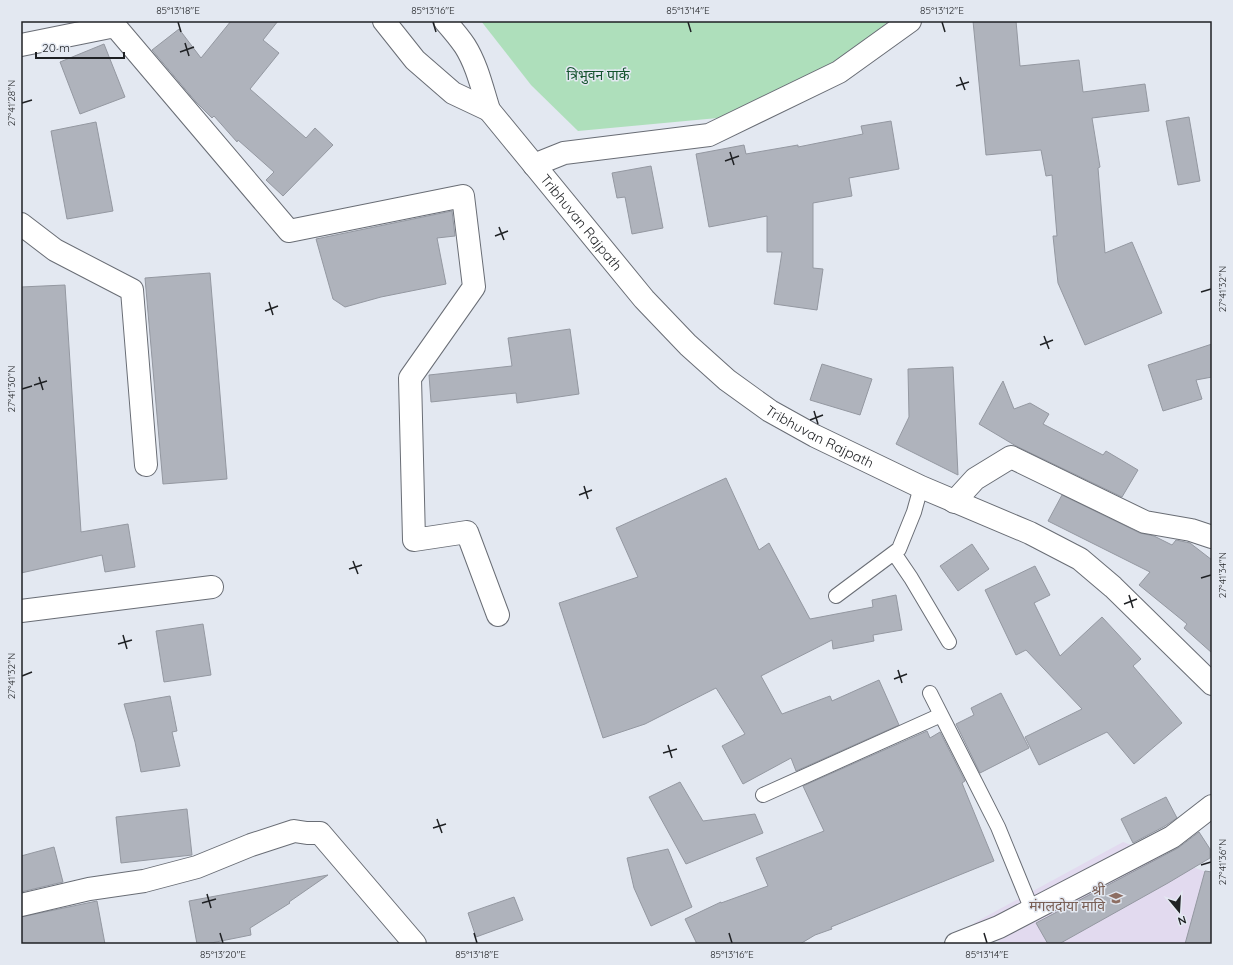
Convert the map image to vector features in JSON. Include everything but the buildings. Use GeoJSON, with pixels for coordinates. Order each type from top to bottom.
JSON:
{"type":"FeatureCollection","features":[{"type":"Feature","properties":{"kind":"main road","name":"Tribhuvan Rajpath"},"geometry":{"type":"LineString","coordinates":[[384,21],[415,60],[453,93],[489,110]]}},
{"type":"Feature","properties":{"kind":"main road","name":"Tribhuvan Rajpath"},"geometry":{"type":"LineString","coordinates":[[445,21],[464,44],[471,57],[489,110],[644,299],[688,345],[727,380],[770,411],[815,436],[954,502],[1030,533],[1080,559],[1113,587],[1212,684]]}},
{"type":"Feature","properties":{"kind":"main road"},"geometry":{"type":"LineString","coordinates":[[534,165],[564,153],[709,136],[839,72],[910,21]]}},
{"type":"Feature","properties":{"kind":"main road"},"geometry":{"type":"LineString","coordinates":[[21,45],[115,26],[289,231],[463,196],[474,287],[410,378],[414,540],[467,532],[498,615]]}},
{"type":"Feature","properties":{"kind":"main road"},"geometry":{"type":"LineString","coordinates":[[21,224],[55,250],[132,290],[146,465]]}},
{"type":"Feature","properties":{"kind":"main road"},"geometry":{"type":"LineString","coordinates":[[954,502],[974,479],[1011,456],[1145,522],[1191,530],[1212,537]]}},
{"type":"Feature","properties":{"kind":"main road"},"geometry":{"type":"LineString","coordinates":[[21,611],[212,587]]}},
{"type":"Feature","properties":{"kind":"main road"},"geometry":{"type":"LineString","coordinates":[[956,944],[999,927],[1172,838],[1212,806]]}},
{"type":"Feature","properties":{"kind":"main road"},"geometry":{"type":"LineString","coordinates":[[21,905],[89,889],[144,881],[197,867],[252,845],[294,831],[320,833],[415,944]]}},
{"type":"Feature","properties":{"kind":"lane"},"geometry":{"type":"LineString","coordinates":[[836,596],[899,549],[914,512],[921,487]]}},
{"type":"Feature","properties":{"kind":"lane"},"geometry":{"type":"LineString","coordinates":[[894,553],[911,578],[949,642]]}},
{"type":"Feature","properties":{"kind":"lane"},"geometry":{"type":"LineString","coordinates":[[930,693],[998,827],[1032,910]]}},
{"type":"Feature","properties":{"kind":"lane"},"geometry":{"type":"LineString","coordinates":[[763,795],[941,715]]}},
{"type":"Feature","properties":{"kind":"shaded area","name":"श्री मंगलदोया मावि"},"geometry":{"type":"Polygon","coordinates":[[[1123,842],[1212,874],[1212,944],[1002,944],[974,923],[1123,842]]]}},
{"type":"Feature","properties":{"kind":"green space","name":"त्रिभुवन पार्क"},"geometry":{"type":"Polygon","coordinates":[[[481,21],[888,21],[843,70],[750,115],[578,131],[531,85],[481,21]]]}},
{"type":"Feature","properties":{"kind":"place","name":"श्री मंगलदोया मावि"},"geometry":{"type":"Point","coordinates":[1116,898]}}]}
